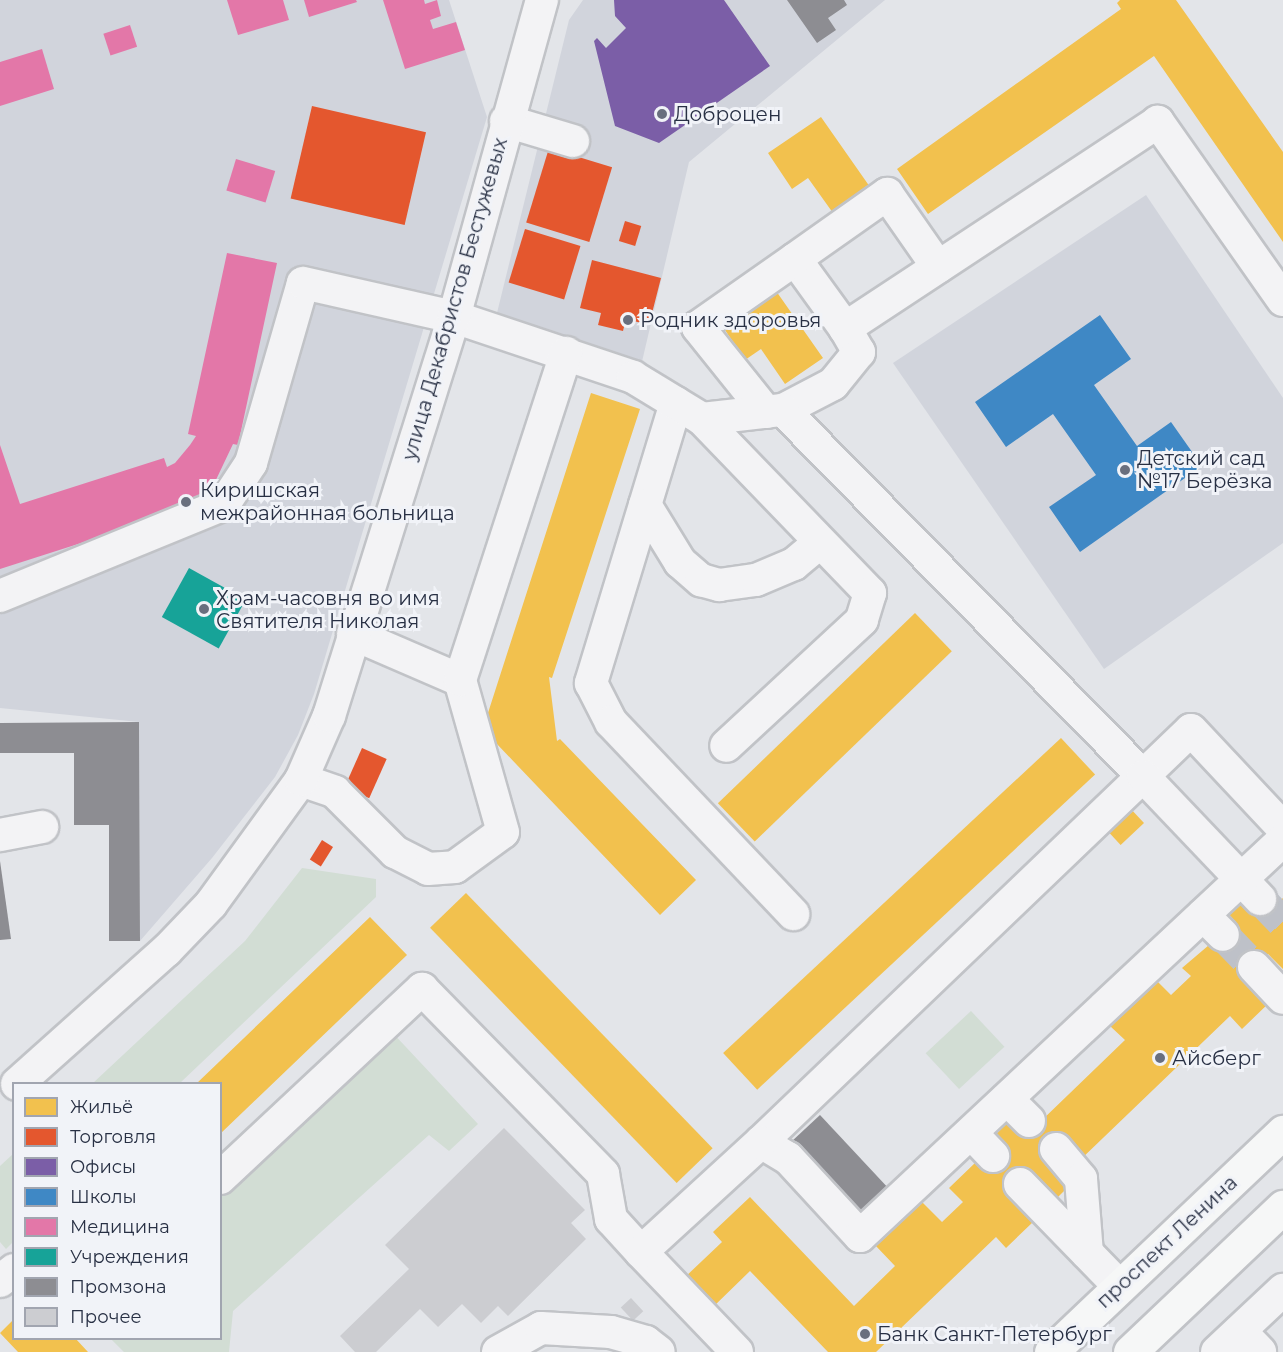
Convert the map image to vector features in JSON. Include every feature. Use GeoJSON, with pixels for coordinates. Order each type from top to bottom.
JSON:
{"type":"FeatureCollection","features":[{"type":"Feature","properties":{"kind":"main road","name":"проспект Ленина"},"geometry":{"type":"LineString","coordinates":[[1051,1352],[1283,1132]]}},
{"type":"Feature","properties":{"kind":"main road"},"geometry":{"type":"LineString","coordinates":[[1130,1352],[1283,1207]]}},
{"type":"Feature","properties":{"kind":"street","name":"улица Декабристов Бестужевых"},"geometry":{"type":"LineString","coordinates":[[18,1082],[166,951],[211,904],[301,780],[329,716],[454,316],[506,121],[542,0]]}},
{"type":"Feature","properties":{"kind":"street"},"geometry":{"type":"LineString","coordinates":[[506,121],[573,141]]}},
{"type":"Feature","properties":{"kind":"street"},"geometry":{"type":"LineString","coordinates":[[845,328],[1158,122],[1283,300]]}},
{"type":"Feature","properties":{"kind":"street"},"geometry":{"type":"LineString","coordinates":[[938,267],[887,194],[698,327],[774,411],[1143,777],[1251,889]]}},
{"type":"Feature","properties":{"kind":"street"},"geometry":{"type":"LineString","coordinates":[[702,419],[774,411],[833,384],[859,352],[845,328],[795,259]]}},
{"type":"Feature","properties":{"kind":"street"},"geometry":{"type":"LineString","coordinates":[[0,596],[224,504],[252,463],[303,284],[454,316],[633,377],[702,419],[870,593],[862,620],[726,746]]}},
{"type":"Feature","properties":{"kind":"street"},"geometry":{"type":"LineString","coordinates":[[301,780],[335,792],[395,852],[428,869],[455,867],[480,852],[503,832],[460,680],[566,353]]}},
{"type":"Feature","properties":{"kind":"street"},"geometry":{"type":"LineString","coordinates":[[676,403],[591,683],[611,722],[793,914]]}},
{"type":"Feature","properties":{"kind":"street"},"geometry":{"type":"LineString","coordinates":[[645,505],[680,562],[701,580],[719,585],[756,580],[795,564],[820,542]]}},
{"type":"Feature","properties":{"kind":"street"},"geometry":{"type":"LineString","coordinates":[[353,634],[460,680]]}},
{"type":"Feature","properties":{"kind":"street"},"geometry":{"type":"LineString","coordinates":[[641,1252],[761,1142],[1191,730],[1283,828]]}},
{"type":"Feature","properties":{"kind":"street"},"geometry":{"type":"LineString","coordinates":[[0,835],[42,827]]}},
{"type":"Feature","properties":{"kind":"street"},"geometry":{"type":"LineString","coordinates":[[761,1142],[788,1158],[860,1236],[1007,1099],[1213,925],[1251,889],[1283,840]]}},
{"type":"Feature","properties":{"kind":"street"},"geometry":{"type":"LineString","coordinates":[[1254,967],[1283,998]]}},
{"type":"Feature","properties":{"kind":"street"},"geometry":{"type":"LineString","coordinates":[[222,1176],[422,990],[603,1174],[611,1219],[737,1352]]}},
{"type":"Feature","properties":{"kind":"street","name":"улица Декабристов Бестужевых"},"geometry":{"type":"LineString","coordinates":[[0,1098],[12,1088]]}},
{"type":"Feature","properties":{"kind":"street"},"geometry":{"type":"LineString","coordinates":[[1007,1099],[1029,1121]]}},
{"type":"Feature","properties":{"kind":"street"},"geometry":{"type":"LineString","coordinates":[[971,1133],[993,1156]]}},
{"type":"Feature","properties":{"kind":"street"},"geometry":{"type":"LineString","coordinates":[[1056,1149],[1081,1179],[1087,1253]]}},
{"type":"Feature","properties":{"kind":"street"},"geometry":{"type":"LineString","coordinates":[[1020,1184],[1120,1287]]}},
{"type":"Feature","properties":{"kind":"street"},"geometry":{"type":"LineString","coordinates":[[0,1281],[12,1272]]}},
{"type":"Feature","properties":{"kind":"street"},"geometry":{"type":"LineString","coordinates":[[1217,1352],[1250,1341],[1283,1290]]}},
{"type":"Feature","properties":{"kind":"street"},"geometry":{"type":"LineString","coordinates":[[498,1352],[541,1328],[611,1332],[646,1341],[659,1352]]}},
{"type":"Feature","properties":{"kind":"shaded area","name":"Киришская межрайонная больница"},"geometry":{"type":"Polygon","coordinates":[[[0,0],[449,0],[487,117],[314,694],[298,735],[275,777],[212,858],[140,941],[139,722],[0,708],[0,0]]]}},
{"type":"Feature","properties":{"kind":"shaded area"},"geometry":{"type":"Polygon","coordinates":[[[583,0],[885,0],[689,162],[640,370],[496,317],[569,20],[583,0]]]}},
{"type":"Feature","properties":{"kind":"shaded area","name":"Детский сад №17 Берёзка"},"geometry":{"type":"Polygon","coordinates":[[[1146,195],[1283,398],[1283,543],[1104,669],[893,363],[1146,195]]]}},
{"type":"Feature","properties":{"kind":"shaded area"},"geometry":{"type":"Polygon","coordinates":[[[302,868],[376,879],[376,897],[181,1082],[94,1082],[245,941],[302,868]]]}},
{"type":"Feature","properties":{"kind":"shaded area"},"geometry":{"type":"Polygon","coordinates":[[[971,1011],[1004,1047],[959,1089],[926,1053],[971,1011]]]}},
{"type":"Feature","properties":{"kind":"shaded area"},"geometry":{"type":"Polygon","coordinates":[[[390,1030],[478,1124],[449,1151],[429,1135],[233,1311],[229,1352],[124,1352],[112,1340],[222,1340],[222,1192],[390,1030]]]}},
{"type":"Feature","properties":{"kind":"shaded area"},"geometry":{"type":"Polygon","coordinates":[[[12,1155],[12,1243],[6,1249],[0,1242],[0,1166],[12,1155]]]}},
{"type":"Feature","properties":{"kind":"building: Жильё"},"geometry":{"type":"Polygon","coordinates":[[[1120,0],[1176,0],[1283,152],[1283,242],[1154,56],[928,214],[897,169],[1121,9],[1117,3],[1120,0]]]}},
{"type":"Feature","properties":{"kind":"building: Жильё"},"geometry":{"type":"Polygon","coordinates":[[[821,117],[870,187],[833,213],[808,178],[792,189],[768,153],[821,117]]]}},
{"type":"Feature","properties":{"kind":"building: Жильё"},"geometry":{"type":"Polygon","coordinates":[[[774,288],[823,358],[785,384],[761,349],[745,360],[721,324],[774,288]]]}},
{"type":"Feature","properties":{"kind":"building: Жильё"},"geometry":{"type":"Polygon","coordinates":[[[591,393],[640,409],[552,678],[549,677],[557,741],[560,739],[696,880],[660,915],[496,743],[487,716],[591,393]]]}},
{"type":"Feature","properties":{"kind":"building: Жильё"},"geometry":{"type":"Polygon","coordinates":[[[915,613],[952,651],[755,841],[718,803],[915,613]]]}},
{"type":"Feature","properties":{"kind":"building: Жильё"},"geometry":{"type":"Polygon","coordinates":[[[1061,738],[1095,775],[757,1090],[723,1053],[1061,738]]]}},
{"type":"Feature","properties":{"kind":"building: Жильё"},"geometry":{"type":"Polygon","coordinates":[[[1129,807],[1144,823],[1121,845],[1106,829],[1129,807]]]}},
{"type":"Feature","properties":{"kind":"building: Жильё"},"geometry":{"type":"Polygon","coordinates":[[[1242,891],[1266,893],[1277,904],[1283,898],[1283,969],[1268,954],[1245,975],[1271,1001],[1242,1029],[1230,1016],[1078,1162],[1071,1184],[1055,1200],[1030,1174],[1008,1196],[1033,1222],[1006,1248],[996,1237],[876,1352],[828,1352],[750,1271],[711,1309],[683,1279],[722,1242],[713,1232],[750,1197],[854,1306],[895,1266],[875,1245],[921,1201],[942,1222],[963,1202],[949,1188],[976,1162],[981,1167],[1004,1146],[990,1130],[1006,1114],[1040,1122],[1125,1040],[1110,1026],[1157,981],[1171,995],[1191,976],[1182,968],[1236,922],[1224,909],[1242,891]]]}},
{"type":"Feature","properties":{"kind":"building: Жильё"},"geometry":{"type":"Polygon","coordinates":[[[466,893],[713,1148],[677,1183],[430,928],[466,893]]]}},
{"type":"Feature","properties":{"kind":"building: Жильё"},"geometry":{"type":"Polygon","coordinates":[[[370,917],[407,955],[222,1132],[222,1082],[198,1082],[370,917]]]}},
{"type":"Feature","properties":{"kind":"building: Жильё"},"geometry":{"type":"Polygon","coordinates":[[[12,1321],[12,1340],[77,1340],[88,1352],[18,1352],[0,1333],[12,1321]]]}},
{"type":"Feature","properties":{"kind":"building: Торговля"},"geometry":{"type":"Polygon","coordinates":[[[312,106],[426,132],[405,225],[291,199],[312,106]]]}},
{"type":"Feature","properties":{"kind":"building: Торговля"},"geometry":{"type":"Polygon","coordinates":[[[549,148],[612,167],[589,242],[526,223],[549,148]]]}},
{"type":"Feature","properties":{"kind":"building: Торговля"},"geometry":{"type":"Polygon","coordinates":[[[625,221],[641,226],[635,246],[619,241],[625,221]]]}},
{"type":"Feature","properties":{"kind":"building: Торговля"},"geometry":{"type":"Polygon","coordinates":[[[525,229],[580,246],[564,300],[509,283],[525,229]]]}},
{"type":"Feature","properties":{"kind":"building: Торговля"},"geometry":{"type":"Polygon","coordinates":[[[592,260],[661,278],[649,325],[626,319],[623,331],[598,325],[601,313],[580,308],[592,260]]]}},
{"type":"Feature","properties":{"kind":"building: Торговля"},"geometry":{"type":"Polygon","coordinates":[[[362,748],[387,759],[369,798],[345,787],[362,748]]]}},
{"type":"Feature","properties":{"kind":"building: Торговля"},"geometry":{"type":"Polygon","coordinates":[[[322,840],[333,847],[321,866],[310,860],[322,840]]]}},
{"type":"Feature","properties":{"kind":"building: Офисы"},"geometry":{"type":"Polygon","coordinates":[[[614,0],[724,0],[770,66],[659,143],[615,126],[594,41],[597,38],[606,48],[626,28],[615,16],[614,0]]]}},
{"type":"Feature","properties":{"kind":"building: Школы"},"geometry":{"type":"Polygon","coordinates":[[[1100,315],[1131,359],[1094,385],[1137,446],[1171,422],[1202,466],[1080,552],[1049,507],[1096,475],[1053,414],[1006,447],[975,402],[1100,315]]]}},
{"type":"Feature","properties":{"kind":"building: Медицина"},"geometry":{"type":"Polygon","coordinates":[[[227,0],[283,0],[289,20],[238,35],[227,0]]]}},
{"type":"Feature","properties":{"kind":"building: Медицина"},"geometry":{"type":"Polygon","coordinates":[[[304,0],[356,0],[357,2],[309,17],[304,0]]]}},
{"type":"Feature","properties":{"kind":"building: Медицина"},"geometry":{"type":"Polygon","coordinates":[[[383,0],[424,0],[425,4],[437,0],[441,16],[430,20],[433,29],[456,22],[465,50],[405,69],[383,0]]]}},
{"type":"Feature","properties":{"kind":"building: Медицина"},"geometry":{"type":"Polygon","coordinates":[[[130,25],[137,47],[110,56],[103,34],[130,25]]]}},
{"type":"Feature","properties":{"kind":"building: Медицина"},"geometry":{"type":"Polygon","coordinates":[[[42,49],[54,89],[0,106],[0,62],[42,49]]]}},
{"type":"Feature","properties":{"kind":"building: Медицина"},"geometry":{"type":"Polygon","coordinates":[[[236,159],[275,171],[266,203],[226,191],[236,159]]]}},
{"type":"Feature","properties":{"kind":"building: Медицина"},"geometry":{"type":"Polygon","coordinates":[[[227,253],[277,263],[238,445],[233,444],[214,484],[200,497],[179,505],[181,511],[0,569],[0,445],[20,504],[164,458],[167,467],[175,463],[190,445],[196,436],[188,434],[227,253]]]}},
{"type":"Feature","properties":{"kind":"building: Учреждения","name":"Храм-часовня во имя Святителя Николая"},"geometry":{"type":"Polygon","coordinates":[[[189,568],[246,600],[219,648],[162,617],[189,568]]]}},
{"type":"Feature","properties":{"kind":"building: Промзона"},"geometry":{"type":"Polygon","coordinates":[[[787,0],[844,0],[847,5],[828,18],[836,30],[817,43],[787,0]]]}},
{"type":"Feature","properties":{"kind":"building: Промзона"},"geometry":{"type":"Polygon","coordinates":[[[139,722],[140,941],[109,941],[109,825],[74,825],[74,753],[0,753],[0,723],[139,722]]]}},
{"type":"Feature","properties":{"kind":"building: Промзона"},"geometry":{"type":"Polygon","coordinates":[[[0,861],[11,939],[0,940],[0,861]]]}},
{"type":"Feature","properties":{"kind":"building: Промзона"},"geometry":{"type":"Polygon","coordinates":[[[820,1115],[889,1189],[860,1216],[791,1142],[820,1115]]]}},
{"type":"Feature","properties":{"kind":"building: Прочее"},"geometry":{"type":"Polygon","coordinates":[[[504,1128],[585,1210],[571,1223],[586,1239],[508,1316],[498,1306],[481,1323],[462,1304],[438,1327],[420,1309],[376,1352],[355,1352],[340,1336],[409,1269],[385,1245],[504,1128]]]}},
{"type":"Feature","properties":{"kind":"building: Прочее"},"geometry":{"type":"Polygon","coordinates":[[[631,1298],[643,1311],[633,1321],[621,1308],[631,1298]]]}},
{"type":"Feature","properties":{"kind":"tunnel"},"geometry":{"type":"LineString","coordinates":[[1260,899],[1283,923]]}},
{"type":"Feature","properties":{"kind":"tunnel"},"geometry":{"type":"LineString","coordinates":[[1223,935],[1254,967]]}},
{"type":"Feature","properties":{"kind":"place","name":"Доброцен"},"geometry":{"type":"Point","coordinates":[662,114]}},
{"type":"Feature","properties":{"kind":"place","name":"Родник здоровья"},"geometry":{"type":"Point","coordinates":[628,320]}},
{"type":"Feature","properties":{"kind":"place","name":"Детский сад №17 Берёзка"},"geometry":{"type":"Point","coordinates":[1125,470]}},
{"type":"Feature","properties":{"kind":"place","name":"Киришская межрайонная больница"},"geometry":{"type":"Point","coordinates":[186,502]}},
{"type":"Feature","properties":{"kind":"place","name":"Храм-часовня во имя Святителя Николая"},"geometry":{"type":"Point","coordinates":[204,609]}},
{"type":"Feature","properties":{"kind":"place","name":"Айсберг"},"geometry":{"type":"Point","coordinates":[1160,1058]}},
{"type":"Feature","properties":{"kind":"place","name":"Банк Санкт-Петербург"},"geometry":{"type":"Point","coordinates":[865,1334]}}]}
